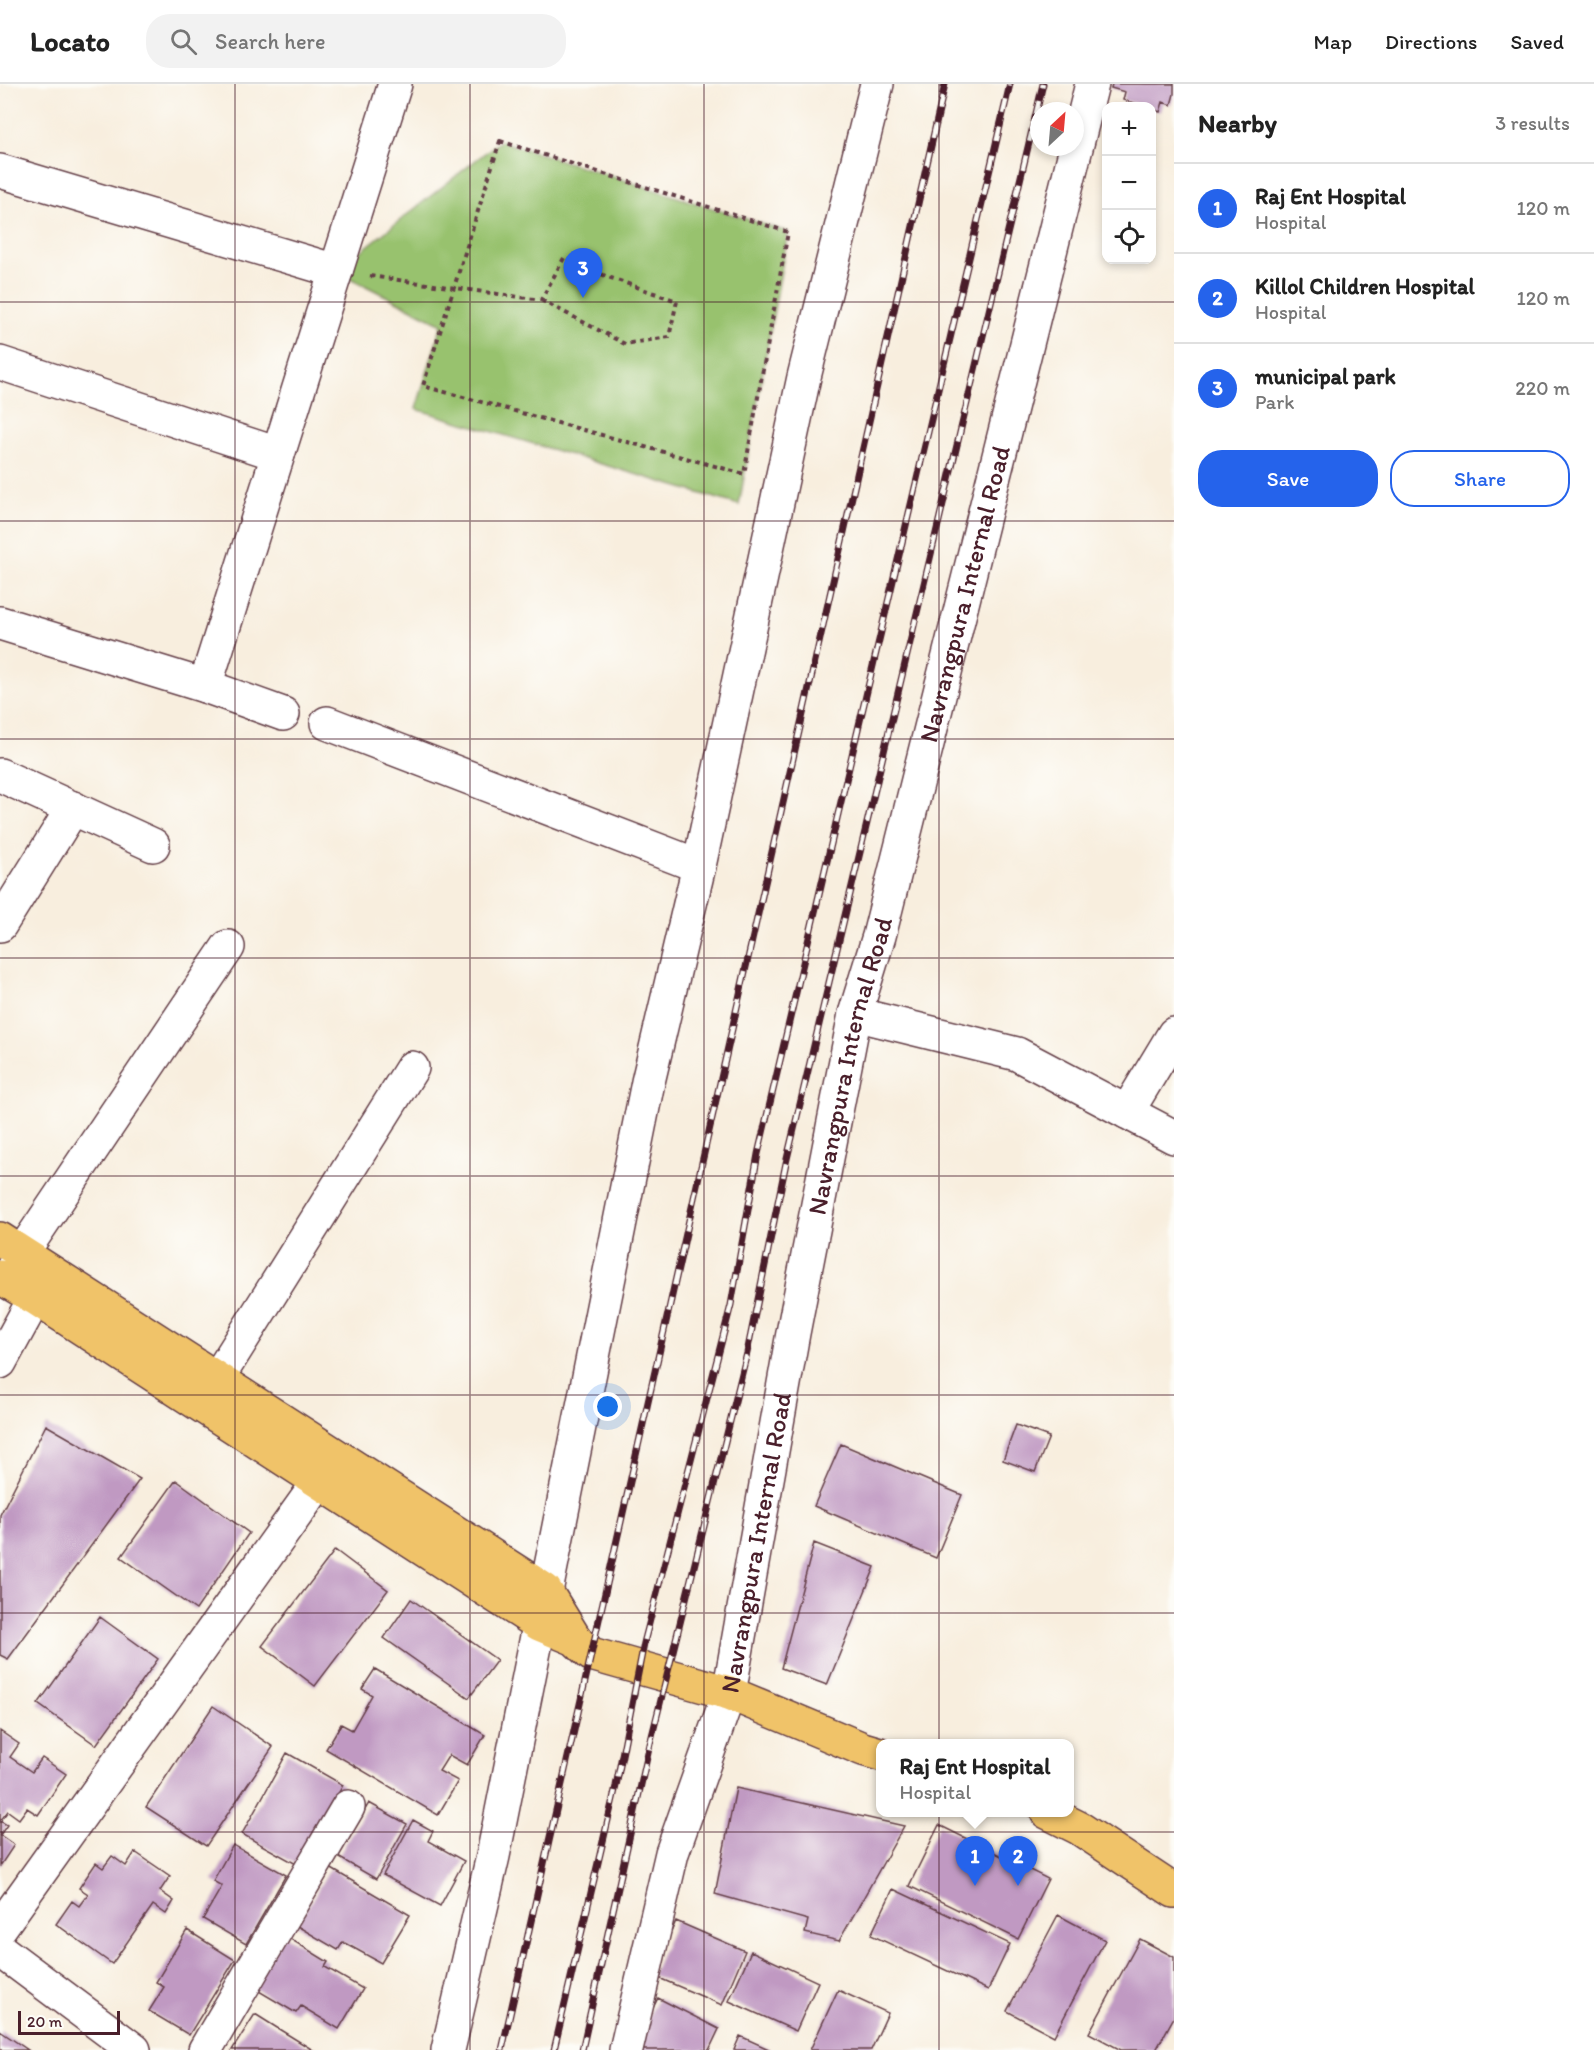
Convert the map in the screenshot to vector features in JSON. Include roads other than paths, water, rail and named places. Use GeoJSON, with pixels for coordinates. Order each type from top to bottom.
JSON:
{"type":"FeatureCollection","features":[{"type":"Feature","properties":{"kind":"main road"},"geometry":{"type":"LineString","coordinates":[[11,1246],[43,1286],[319,1482],[539,1624],[575,1639]]}},
{"type":"Feature","properties":{"kind":"main road"},"geometry":{"type":"LineString","coordinates":[[2,1283],[43,1286],[217,1379],[545,1590],[575,1639],[591,1654],[729,1693],[876,1753]]}},
{"type":"Feature","properties":{"kind":"main road"},"geometry":{"type":"LineString","coordinates":[[1057,1817],[1079,1828],[1174,1891]]}},
{"type":"Feature","properties":{"kind":"street"},"geometry":{"type":"LineString","coordinates":[[205,686],[395,84]]}},
{"type":"Feature","properties":{"kind":"street"},"geometry":{"type":"LineString","coordinates":[[448,2050],[493,1856],[648,1082],[699,866],[804,377],[877,84]]}},
{"type":"Feature","properties":{"kind":"street","name":"Navrangpura Internal Road"},"geometry":{"type":"LineString","coordinates":[[626,2050],[672,1853],[729,1693],[795,1322],[855,1014],[879,936],[1092,84]]}},
{"type":"Feature","properties":{"kind":"street"},"geometry":{"type":"LineString","coordinates":[[0,171],[336,271]]}},
{"type":"Feature","properties":{"kind":"street"},"geometry":{"type":"LineString","coordinates":[[0,363],[278,454]]}},
{"type":"Feature","properties":{"kind":"street"},"geometry":{"type":"LineString","coordinates":[[0,623],[205,686],[283,714]]}},
{"type":"Feature","properties":{"kind":"street"},"geometry":{"type":"LineString","coordinates":[[327,723],[699,866]]}},
{"type":"Feature","properties":{"kind":"street"},"geometry":{"type":"LineString","coordinates":[[0,775],[153,845]]}},
{"type":"Feature","properties":{"kind":"street"},"geometry":{"type":"LineString","coordinates":[[0,925],[73,808]]}},
{"type":"Feature","properties":{"kind":"street"},"geometry":{"type":"LineString","coordinates":[[2,1283],[11,1246],[228,947]]}},
{"type":"Feature","properties":{"kind":"street"},"geometry":{"type":"LineString","coordinates":[[855,1014],[1017,1054],[1174,1137]]}},
{"type":"Feature","properties":{"kind":"street"},"geometry":{"type":"LineString","coordinates":[[1127,1112],[1174,1034]]}},
{"type":"Feature","properties":{"kind":"street"},"geometry":{"type":"LineString","coordinates":[[217,1379],[411,1068]]}},
{"type":"Feature","properties":{"kind":"street"},"geometry":{"type":"LineString","coordinates":[[0,1362],[43,1286]]}},
{"type":"Feature","properties":{"kind":"street"},"geometry":{"type":"LineString","coordinates":[[0,1928],[319,1482]]}},
{"type":"Feature","properties":{"kind":"street"},"geometry":{"type":"LineString","coordinates":[[205,2050],[348,1807]]}},
{"type":"Feature","properties":{"kind":"street"},"geometry":{"type":"LineString","coordinates":[[0,1950],[134,2050]]}},
{"type":"Feature","properties":{"kind":"railway"},"geometry":{"type":"LineString","coordinates":[[502,2050],[945,84]]}},
{"type":"Feature","properties":{"kind":"railway"},"geometry":{"type":"LineString","coordinates":[[554,2050],[616,1786],[644,1643],[731,1305],[758,1154],[1010,84]]}},
{"type":"Feature","properties":{"kind":"railway"},"geometry":{"type":"LineString","coordinates":[[582,2050],[650,1744],[747,1353],[786,1163],[1043,84]]}},
{"type":"Feature","properties":{"kind":"place","name":"municipal park"},"geometry":{"type":"Point","coordinates":[583,298]}},
{"type":"Feature","properties":{"kind":"place","name":"Raj Ent Hospital"},"geometry":{"type":"Point","coordinates":[975,1886]}},
{"type":"Feature","properties":{"kind":"place","name":"Killol Children Hospital"},"geometry":{"type":"Point","coordinates":[1018,1886]}}]}
